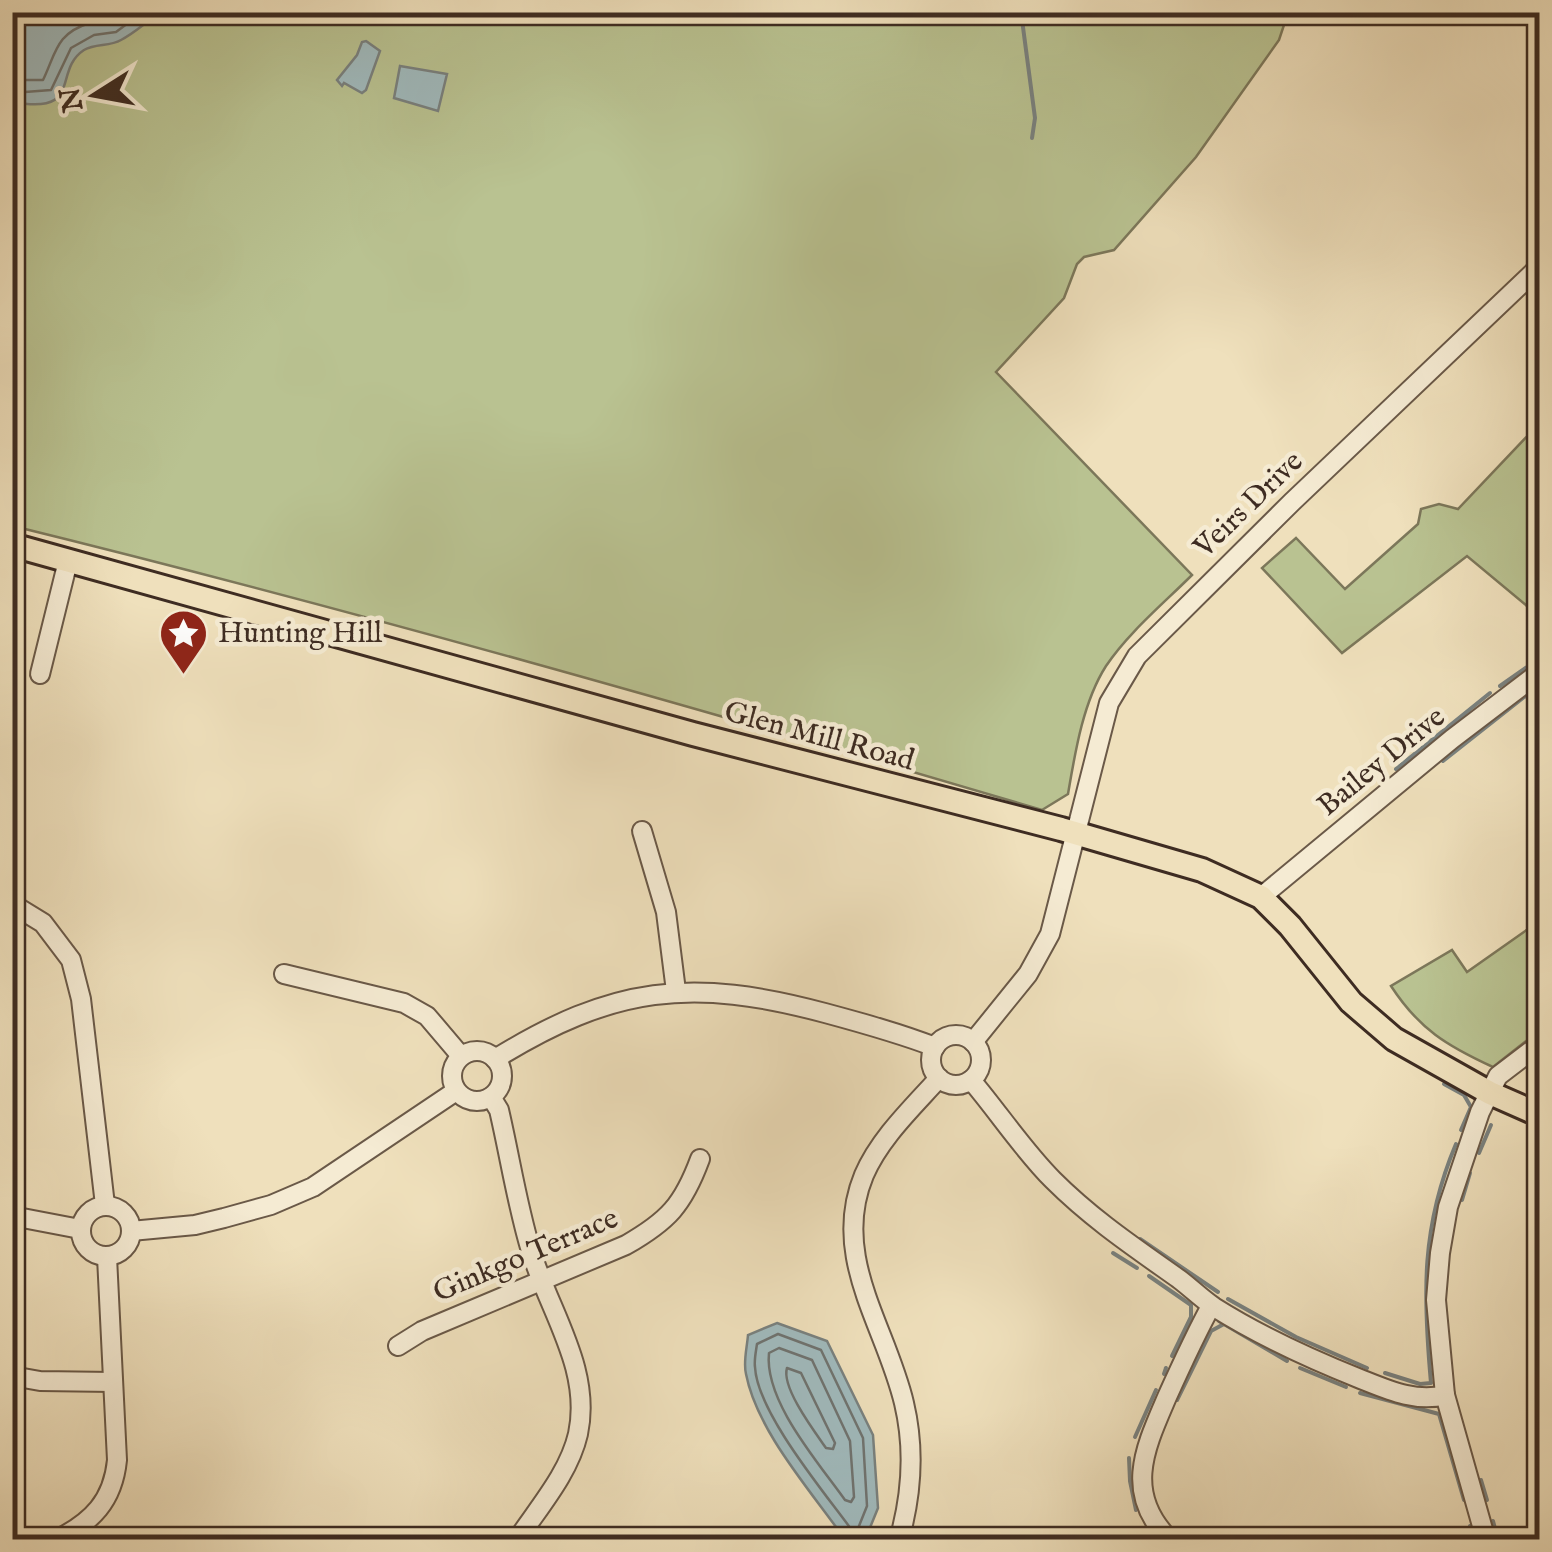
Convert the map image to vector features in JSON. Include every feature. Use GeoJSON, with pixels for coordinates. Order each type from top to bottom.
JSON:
{"type":"FeatureCollection","features":[{"type":"Feature","properties":{"kind":"main road","name":"Glen Mill Road"},"geometry":{"type":"LineString","coordinates":[[12,545],[1202,870],[1261,896],[1351,1002],[1394,1039],[1540,1116]]}},
{"type":"Feature","properties":{"kind":"street","name":"Veirs Drive"},"geometry":{"type":"LineString","coordinates":[[973,1042],[1043,950],[1057,917],[1109,704],[1137,656],[1266,526],[1540,266]]}},
{"type":"Feature","properties":{"kind":"street"},"geometry":{"type":"LineString","coordinates":[[40,674],[68,562]]}},
{"type":"Feature","properties":{"kind":"street","name":"Bailey Drive"},"geometry":{"type":"LineString","coordinates":[[1261,896],[1540,672]]}},
{"type":"Feature","properties":{"kind":"street"},"geometry":{"type":"LineString","coordinates":[[642,831],[666,912],[676,991]]}},
{"type":"Feature","properties":{"kind":"street"},"geometry":{"type":"LineString","coordinates":[[12,904],[43,923],[71,960],[82,999],[105,1206]]}},
{"type":"Feature","properties":{"kind":"street"},"geometry":{"type":"LineString","coordinates":[[284,974],[404,1003],[440,1028],[461,1056]]}},
{"type":"Feature","properties":{"kind":"street"},"geometry":{"type":"LineString","coordinates":[[496,1060],[548,1028],[582,1013],[620,1000],[676,991],[764,998],[935,1047]]}},
{"type":"Feature","properties":{"kind":"street"},"geometry":{"type":"LineString","coordinates":[[952,1035],[973,1042],[978,1048],[980,1066],[971,1080],[952,1085],[939,1078],[931,1064],[935,1047],[952,1035]]}},
{"type":"Feature","properties":{"kind":"street"},"geometry":{"type":"LineString","coordinates":[[1486,1540],[1445,1394],[1436,1300],[1440,1253],[1458,1175],[1480,1112],[1506,1068],[1540,1044]]}},
{"type":"Feature","properties":{"kind":"street"},"geometry":{"type":"LineString","coordinates":[[475,1051],[496,1060],[501,1084],[491,1097],[469,1100],[456,1091],[451,1076],[461,1056],[475,1051]]}},
{"type":"Feature","properties":{"kind":"street"},"geometry":{"type":"LineString","coordinates":[[899,1540],[910,1494],[908,1424],[898,1382],[860,1283],[853,1245],[854,1210],[864,1175],[880,1146],[939,1078]]}},
{"type":"Feature","properties":{"kind":"street"},"geometry":{"type":"LineString","coordinates":[[971,1080],[1050,1177],[1107,1230],[1211,1306],[1302,1356],[1385,1388],[1417,1398],[1445,1394]]}},
{"type":"Feature","properties":{"kind":"street"},"geometry":{"type":"LineString","coordinates":[[131,1231],[195,1225],[271,1205],[314,1187],[456,1091]]}},
{"type":"Feature","properties":{"kind":"street"},"geometry":{"type":"LineString","coordinates":[[491,1097],[499,1110],[523,1222],[578,1374],[580,1420],[569,1460],[518,1540]]}},
{"type":"Feature","properties":{"kind":"street","name":"Ginkgo Terrace"},"geometry":{"type":"LineString","coordinates":[[398,1346],[422,1331],[626,1245],[656,1228],[687,1194],[700,1159]]}},
{"type":"Feature","properties":{"kind":"street"},"geometry":{"type":"LineString","coordinates":[[105,1206],[120,1210],[131,1231],[122,1251],[107,1257],[90,1252],[80,1229],[86,1215],[105,1206]]}},
{"type":"Feature","properties":{"kind":"street"},"geometry":{"type":"LineString","coordinates":[[12,1216],[80,1229]]}},
{"type":"Feature","properties":{"kind":"street"},"geometry":{"type":"LineString","coordinates":[[56,1540],[102,1508],[115,1480],[107,1257]]}},
{"type":"Feature","properties":{"kind":"street"},"geometry":{"type":"LineString","coordinates":[[1170,1540],[1156,1524],[1148,1506],[1142,1484],[1142,1458],[1211,1306]]}},
{"type":"Feature","properties":{"kind":"street"},"geometry":{"type":"LineString","coordinates":[[12,1376],[40,1381],[113,1382]]}},
{"type":"Feature","properties":{"kind":"green space"},"geometry":{"type":"Polygon","coordinates":[[[13,13],[1288,13],[1279,40],[1196,157],[1114,250],[1084,257],[1077,264],[1064,298],[996,372],[1192,575],[1136,630],[1098,680],[1077,745],[1068,794],[1042,810],[529,662],[13,526],[13,13]]]}},
{"type":"Feature","properties":{"kind":"green space"},"geometry":{"type":"Polygon","coordinates":[[[1533,430],[1540,438],[1539,616],[1467,556],[1342,653],[1262,568],[1296,538],[1345,589],[1418,524],[1421,509],[1439,504],[1458,509],[1533,430]]]}},
{"type":"Feature","properties":{"kind":"green space"},"geometry":{"type":"Polygon","coordinates":[[[1528,929],[1539,942],[1539,1031],[1493,1067],[1435,1035],[1412,1014],[1391,986],[1452,950],[1467,972],[1528,929]]]}},
{"type":"Feature","properties":{"kind":"water"},"geometry":{"type":"Polygon","coordinates":[[[12,13],[160,13],[121,40],[84,50],[69,69],[58,97],[35,104],[13,102],[12,13]]]}},
{"type":"Feature","properties":{"kind":"water"},"geometry":{"type":"Polygon","coordinates":[[[366,41],[380,51],[362,93],[344,83],[342,86],[337,80],[366,41]]]}},
{"type":"Feature","properties":{"kind":"water"},"geometry":{"type":"Polygon","coordinates":[[[400,66],[447,74],[438,111],[394,98],[400,66]]]}},
{"type":"Feature","properties":{"kind":"water"},"geometry":{"type":"Polygon","coordinates":[[[777,1323],[827,1341],[873,1435],[878,1508],[867,1535],[844,1538],[761,1417],[745,1369],[748,1335],[777,1323]]]}},
{"type":"Feature","properties":{"kind":"waterway"},"geometry":{"type":"LineString","coordinates":[[1021,12],[1035,118],[1032,138]]}},
{"type":"Feature","properties":{"kind":"waterway"},"geometry":{"type":"LineString","coordinates":[[1500,686],[1540,658]]}},
{"type":"Feature","properties":{"kind":"waterway"},"geometry":{"type":"LineString","coordinates":[[1396,769],[1490,693]]}},
{"type":"Feature","properties":{"kind":"waterway"},"geometry":{"type":"LineString","coordinates":[[1443,761],[1528,694]]}},
{"type":"Feature","properties":{"kind":"waterway"},"geometry":{"type":"LineString","coordinates":[[1444,1084],[1464,1095],[1471,1107],[1461,1130]]}},
{"type":"Feature","properties":{"kind":"waterway"},"geometry":{"type":"LineString","coordinates":[[1479,1153],[1491,1125]]}},
{"type":"Feature","properties":{"kind":"waterway"},"geometry":{"type":"LineString","coordinates":[[1385,1373],[1420,1384],[1431,1383],[1427,1261],[1436,1204],[1456,1144]]}},
{"type":"Feature","properties":{"kind":"waterway"},"geometry":{"type":"LineString","coordinates":[[1462,1200],[1470,1173]]}},
{"type":"Feature","properties":{"kind":"waterway"},"geometry":{"type":"LineString","coordinates":[[1140,1239],[1218,1292]]}},
{"type":"Feature","properties":{"kind":"waterway"},"geometry":{"type":"LineString","coordinates":[[1113,1253],[1137,1268]]}},
{"type":"Feature","properties":{"kind":"waterway"},"geometry":{"type":"LineString","coordinates":[[1149,1276],[1191,1305],[1191,1317],[1172,1356]]}},
{"type":"Feature","properties":{"kind":"waterway"},"geometry":{"type":"LineString","coordinates":[[1228,1299],[1296,1337],[1367,1368]]}},
{"type":"Feature","properties":{"kind":"waterway"},"geometry":{"type":"LineString","coordinates":[[1219,1321],[1287,1361]]}},
{"type":"Feature","properties":{"kind":"waterway"},"geometry":{"type":"LineString","coordinates":[[1177,1400],[1211,1331],[1224,1324]]}},
{"type":"Feature","properties":{"kind":"waterway"},"geometry":{"type":"LineString","coordinates":[[1164,1374],[1166,1368]]}},
{"type":"Feature","properties":{"kind":"waterway"},"geometry":{"type":"LineString","coordinates":[[1300,1368],[1346,1387]]}},
{"type":"Feature","properties":{"kind":"waterway"},"geometry":{"type":"LineString","coordinates":[[1135,1437],[1156,1390]]}},
{"type":"Feature","properties":{"kind":"waterway"},"geometry":{"type":"LineString","coordinates":[[1360,1393],[1439,1414],[1464,1500]]}},
{"type":"Feature","properties":{"kind":"waterway"},"geometry":{"type":"LineString","coordinates":[[1129,1458],[1136,1510]]}},
{"type":"Feature","properties":{"kind":"waterway"},"geometry":{"type":"LineString","coordinates":[[1481,1480],[1487,1500]]}},
{"type":"Feature","properties":{"kind":"waterway"},"geometry":{"type":"LineString","coordinates":[[1493,1521],[1498,1540]]}},
{"type":"Feature","properties":{"kind":"waterway"},"geometry":{"type":"LineString","coordinates":[[1470,1526],[1474,1540]]}},
{"type":"Feature","properties":{"kind":"waterway"},"geometry":{"type":"LineString","coordinates":[[1151,1532],[1157,1540]]}},
{"type":"Feature","properties":{"kind":"place","name":"Hunting Hill"},"geometry":{"type":"Point","coordinates":[183,676]}}]}
